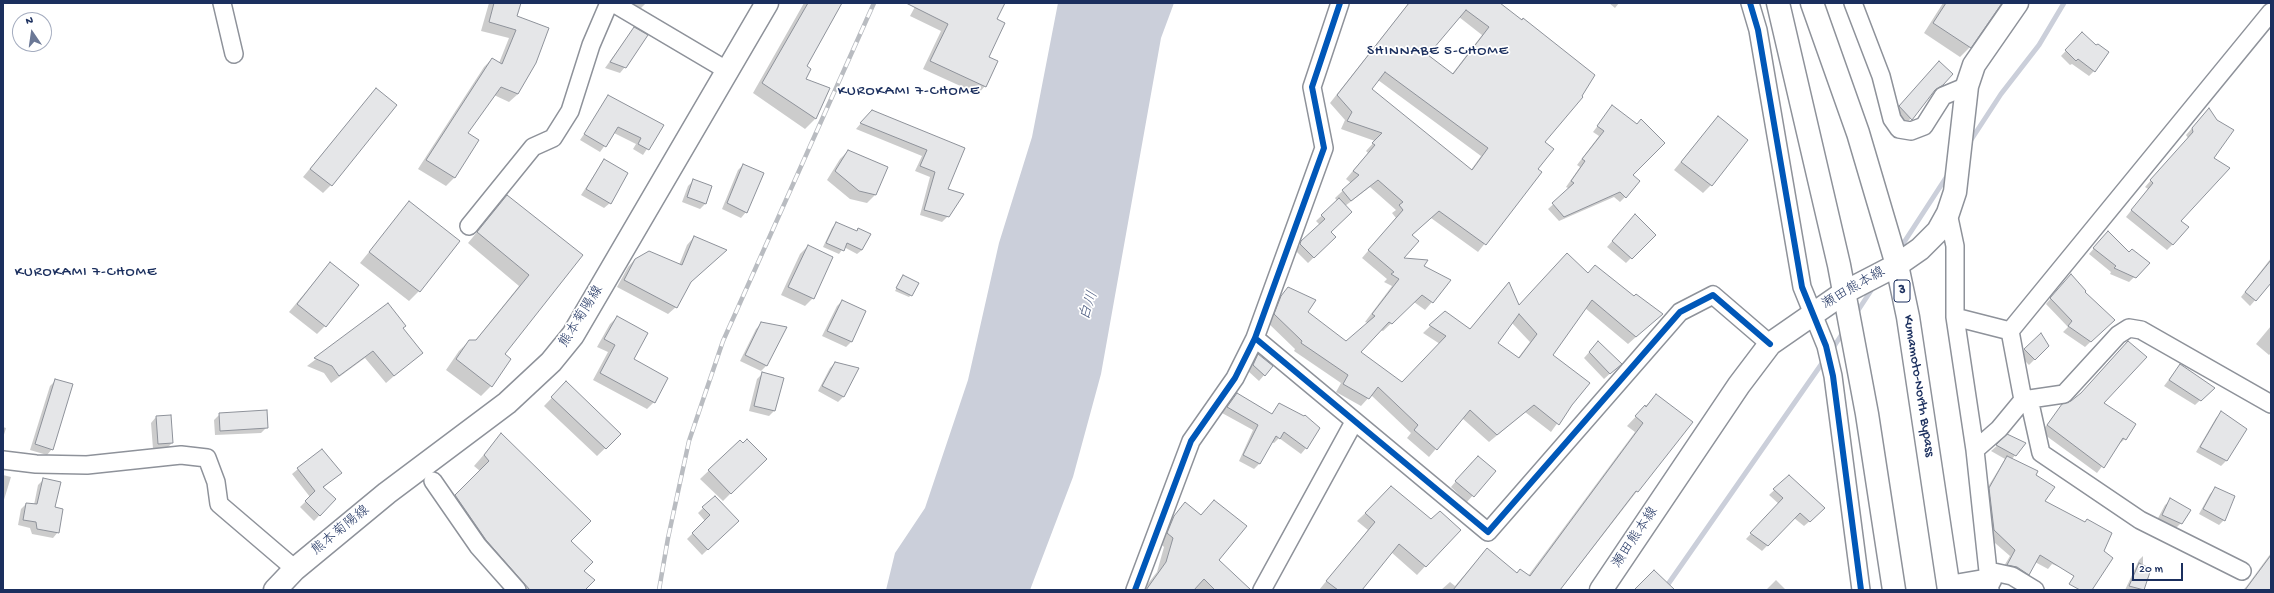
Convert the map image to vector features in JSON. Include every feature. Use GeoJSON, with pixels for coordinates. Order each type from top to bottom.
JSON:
{"type":"FeatureCollection","features":[{"type":"Feature","properties":{"kind":"main road","name":"熊本菊陽線"},"geometry":{"type":"LineString","coordinates":[[275,590],[295,569],[387,493],[507,403],[551,362],[574,335],[767,3]]}},
{"type":"Feature","properties":{"kind":"main road"},"geometry":{"type":"LineString","coordinates":[[1778,3],[1844,292],[1869,422],[1894,590]]}},
{"type":"Feature","properties":{"kind":"main road","name":"Kumamoto-North Bypass"},"geometry":{"type":"LineString","coordinates":[[1812,3],[1858,133],[1897,265],[1908,316],[1949,588]]}},
{"type":"Feature","properties":{"kind":"main road","name":"瀬田熊本線"},"geometry":{"type":"LineString","coordinates":[[1601,590],[1739,385],[1770,344],[1844,292],[1897,265],[1924,245],[1938,231],[1948,213],[1955,192],[1967,86],[1974,65],[2017,3]]}},
{"type":"Feature","properties":{"kind":"main road"},"geometry":{"type":"LineString","coordinates":[[1949,588],[1990,580]]}},
{"type":"Feature","properties":{"kind":"street"},"geometry":{"type":"LineString","coordinates":[[222,3],[234,54]]}},
{"type":"Feature","properties":{"kind":"street"},"geometry":{"type":"LineString","coordinates":[[469,226],[533,147],[553,138],[570,112],[591,45],[609,3]]}},
{"type":"Feature","properties":{"kind":"street"},"geometry":{"type":"LineString","coordinates":[[613,3],[728,71]]}},
{"type":"Feature","properties":{"kind":"street"},"geometry":{"type":"LineString","coordinates":[[1135,590],[1191,441],[1235,378],[1255,338],[1324,148],[1312,87],[1340,3]]}},
{"type":"Feature","properties":{"kind":"street"},"geometry":{"type":"LineString","coordinates":[[1750,3],[1758,30],[1802,287],[1814,313],[1826,346],[1833,376],[1861,590]]}},
{"type":"Feature","properties":{"kind":"street"},"geometry":{"type":"LineString","coordinates":[[1853,3],[1881,76],[1892,119],[1899,129],[1911,131],[1924,126],[1943,96],[1967,86]]}},
{"type":"Feature","properties":{"kind":"street"},"geometry":{"type":"LineString","coordinates":[[2010,331],[2271,12]]}},
{"type":"Feature","properties":{"kind":"street"},"geometry":{"type":"LineString","coordinates":[[1948,213],[1955,246],[1955,317],[1975,450],[1990,580],[2012,576],[2035,590]]}},
{"type":"Feature","properties":{"kind":"street"},"geometry":{"type":"LineString","coordinates":[[1255,338],[1354,422],[1488,532],[1680,312],[1713,295],[1770,344]]}},
{"type":"Feature","properties":{"kind":"street"},"geometry":{"type":"LineString","coordinates":[[1955,317],[2010,331]]}},
{"type":"Feature","properties":{"kind":"street"},"geometry":{"type":"LineString","coordinates":[[1975,450],[1999,429],[2026,400],[2064,394],[2118,335],[2129,328],[2141,330],[2271,404]]}},
{"type":"Feature","properties":{"kind":"street"},"geometry":{"type":"LineString","coordinates":[[2010,331],[2026,400],[2041,453],[2140,520],[2242,572]]}},
{"type":"Feature","properties":{"kind":"street"},"geometry":{"type":"LineString","coordinates":[[1262,590],[1354,422]]}},
{"type":"Feature","properties":{"kind":"street"},"geometry":{"type":"LineString","coordinates":[[3,460],[36,464],[87,465],[181,454],[207,458],[216,482],[219,504],[295,569]]}},
{"type":"Feature","properties":{"kind":"street"},"geometry":{"type":"LineString","coordinates":[[433,481],[478,546],[516,590]]}},
{"type":"Feature","properties":{"kind":"water","name":"白川"},"geometry":{"type":"Polygon","coordinates":[[[1058,3],[1174,3],[1161,38],[1101,374],[1073,477],[1030,590],[886,590],[895,553],[925,508],[968,380],[999,243],[1032,137],[1058,3]]]}},
{"type":"Feature","properties":{"kind":"building"},"geometry":{"type":"Polygon","coordinates":[[[494,3],[521,3],[517,16],[549,28],[536,63],[518,94],[501,87],[468,133],[479,140],[455,178],[426,160],[492,58],[502,64],[516,30],[489,22],[494,3]]]}},
{"type":"Feature","properties":{"kind":"building"},"geometry":{"type":"Polygon","coordinates":[[[808,3],[842,3],[807,66],[811,69],[806,79],[830,88],[816,119],[762,83],[808,3]]]}},
{"type":"Feature","properties":{"kind":"building"},"geometry":{"type":"Polygon","coordinates":[[[906,3],[1005,3],[997,19],[1005,23],[989,57],[998,61],[986,87],[930,61],[948,24],[906,3]]]}},
{"type":"Feature","properties":{"kind":"building"},"geometry":{"type":"Polygon","coordinates":[[[1409,3],[1500,3],[1522,20],[1523,18],[1595,75],[1582,96],[1583,97],[1545,142],[1554,149],[1538,169],[1542,172],[1486,245],[1439,211],[1412,235],[1419,241],[1404,258],[1428,260],[1424,266],[1451,280],[1433,303],[1422,295],[1392,324],[1389,322],[1361,352],[1402,382],[1446,336],[1429,325],[1445,311],[1470,329],[1509,282],[1519,305],[1567,253],[1588,273],[1595,265],[1634,296],[1636,294],[1663,314],[1636,337],[1592,300],[1553,355],[1590,383],[1572,405],[1559,425],[1534,405],[1497,435],[1470,410],[1437,450],[1414,430],[1418,425],[1378,387],[1369,399],[1343,384],[1348,375],[1301,343],[1302,341],[1274,314],[1281,296],[1288,287],[1316,300],[1308,312],[1346,341],[1375,316],[1372,314],[1399,279],[1391,274],[1394,272],[1368,250],[1403,210],[1399,205],[1403,202],[1378,180],[1351,201],[1342,190],[1359,175],[1353,171],[1375,145],[1372,143],[1382,133],[1347,121],[1352,112],[1337,95],[1409,3]],[[1466,10],[1428,55],[1453,74],[1489,27],[1466,10]],[[1385,72],[1372,89],[1472,170],[1488,148],[1385,72]],[[1519,314],[1498,343],[1519,358],[1537,334],[1519,314]]]}},
{"type":"Feature","properties":{"kind":"building"},"geometry":{"type":"Polygon","coordinates":[[[1946,3],[2002,3],[1971,48],[1933,23],[1946,3]]]}},
{"type":"Feature","properties":{"kind":"building"},"geometry":{"type":"Polygon","coordinates":[[[634,27],[648,35],[626,68],[610,62],[634,27]]]}},
{"type":"Feature","properties":{"kind":"building"},"geometry":{"type":"Polygon","coordinates":[[[2082,32],[2096,45],[2098,44],[2109,52],[2095,72],[2078,59],[2076,61],[2065,50],[2082,32]]]}},
{"type":"Feature","properties":{"kind":"building"},"geometry":{"type":"Polygon","coordinates":[[[1939,61],[1953,74],[1943,85],[1935,90],[1912,120],[1899,106],[1939,61]]]}},
{"type":"Feature","properties":{"kind":"building"},"geometry":{"type":"Polygon","coordinates":[[[376,88],[397,105],[332,186],[310,169],[376,88]]]}},
{"type":"Feature","properties":{"kind":"building"},"geometry":{"type":"Polygon","coordinates":[[[608,95],[664,125],[649,150],[638,144],[641,138],[618,127],[606,147],[584,134],[608,95]]]}},
{"type":"Feature","properties":{"kind":"building"},"geometry":{"type":"Polygon","coordinates":[[[1612,105],[1637,124],[1641,119],[1665,143],[1633,175],[1640,181],[1626,198],[1620,192],[1564,217],[1552,203],[1574,183],[1571,181],[1585,161],[1582,159],[1604,131],[1597,126],[1612,105]]]}},
{"type":"Feature","properties":{"kind":"building"},"geometry":{"type":"Polygon","coordinates":[[[2209,108],[2217,120],[2234,130],[2214,158],[2230,168],[2181,221],[2189,227],[2173,245],[2131,210],[2153,183],[2150,180],[2193,132],[2192,128],[2209,108]]]}},
{"type":"Feature","properties":{"kind":"building"},"geometry":{"type":"Polygon","coordinates":[[[872,110],[965,148],[948,189],[964,194],[949,217],[924,210],[935,172],[920,166],[927,150],[860,123],[872,110]]]}},
{"type":"Feature","properties":{"kind":"building"},"geometry":{"type":"Polygon","coordinates":[[[1718,116],[1748,140],[1712,186],[1681,162],[1718,116]]]}},
{"type":"Feature","properties":{"kind":"building"},"geometry":{"type":"Polygon","coordinates":[[[848,150],[888,167],[876,195],[859,191],[835,171],[848,150]]]}},
{"type":"Feature","properties":{"kind":"building"},"geometry":{"type":"Polygon","coordinates":[[[604,159],[628,173],[611,204],[586,189],[604,159]]]}},
{"type":"Feature","properties":{"kind":"building"},"geometry":{"type":"Polygon","coordinates":[[[743,164],[764,173],[747,213],[727,203],[743,164]]]}},
{"type":"Feature","properties":{"kind":"building"},"geometry":{"type":"Polygon","coordinates":[[[693,179],[712,186],[706,204],[687,197],[693,179]]]}},
{"type":"Feature","properties":{"kind":"building"},"geometry":{"type":"Polygon","coordinates":[[[507,195],[583,255],[505,354],[511,359],[492,387],[456,359],[469,340],[476,340],[529,275],[477,232],[507,195]]]}},
{"type":"Feature","properties":{"kind":"building"},"geometry":{"type":"Polygon","coordinates":[[[1339,198],[1352,212],[1331,232],[1336,237],[1314,258],[1300,244],[1301,241],[1325,219],[1321,215],[1339,198]]]}},
{"type":"Feature","properties":{"kind":"building"},"geometry":{"type":"Polygon","coordinates":[[[409,201],[460,241],[420,292],[369,252],[409,201]]]}},
{"type":"Feature","properties":{"kind":"building"},"geometry":{"type":"Polygon","coordinates":[[[1635,214],[1656,235],[1632,259],[1612,241],[1635,214]]]}},
{"type":"Feature","properties":{"kind":"building"},"geometry":{"type":"Polygon","coordinates":[[[836,222],[857,231],[858,228],[871,234],[862,250],[847,243],[844,251],[826,243],[836,222]]]}},
{"type":"Feature","properties":{"kind":"building"},"geometry":{"type":"Polygon","coordinates":[[[2108,231],[2129,252],[2132,249],[2150,263],[2136,278],[2114,268],[2116,266],[2093,248],[2108,231]]]}},
{"type":"Feature","properties":{"kind":"building"},"geometry":{"type":"Polygon","coordinates":[[[694,236],[727,250],[691,282],[677,308],[624,280],[635,259],[649,251],[682,265],[694,236]]]}},
{"type":"Feature","properties":{"kind":"building"},"geometry":{"type":"Polygon","coordinates":[[[808,245],[833,257],[814,299],[788,287],[808,245]]]}},
{"type":"Feature","properties":{"kind":"building"},"geometry":{"type":"Polygon","coordinates":[[[2271,260],[2271,283],[2256,301],[2245,292],[2271,260]]]}},
{"type":"Feature","properties":{"kind":"building"},"geometry":{"type":"Polygon","coordinates":[[[330,262],[359,285],[326,327],[297,304],[330,262]]]}},
{"type":"Feature","properties":{"kind":"building"},"geometry":{"type":"Polygon","coordinates":[[[2071,274],[2086,291],[2085,292],[2115,320],[2091,342],[2068,326],[2072,321],[2050,298],[2071,274]]]}},
{"type":"Feature","properties":{"kind":"building"},"geometry":{"type":"Polygon","coordinates":[[[903,275],[919,283],[912,296],[896,288],[903,275]]]}},
{"type":"Feature","properties":{"kind":"building"},"geometry":{"type":"Polygon","coordinates":[[[842,300],[866,311],[852,342],[827,331],[842,300]]]}},
{"type":"Feature","properties":{"kind":"building"},"geometry":{"type":"Polygon","coordinates":[[[388,303],[406,326],[403,328],[423,353],[394,376],[373,351],[339,376],[332,366],[314,358],[388,303]]]}},
{"type":"Feature","properties":{"kind":"building"},"geometry":{"type":"Polygon","coordinates":[[[617,316],[648,333],[634,359],[668,378],[655,403],[600,373],[615,345],[604,339],[617,316]]]}},
{"type":"Feature","properties":{"kind":"building"},"geometry":{"type":"Polygon","coordinates":[[[761,322],[787,327],[767,366],[745,355],[761,322]]]}},
{"type":"Feature","properties":{"kind":"building"},"geometry":{"type":"Polygon","coordinates":[[[2041,333],[2049,346],[2035,360],[2024,349],[2041,333]]]}},
{"type":"Feature","properties":{"kind":"building"},"geometry":{"type":"Polygon","coordinates":[[[1598,341],[1622,364],[1610,374],[1589,352],[1598,341]]]}},
{"type":"Feature","properties":{"kind":"building"},"geometry":{"type":"Polygon","coordinates":[[[2128,341],[2147,357],[2104,403],[2136,424],[2126,440],[2123,438],[2104,468],[2047,425],[2062,404],[2071,401],[2081,393],[2128,341]]]}},
{"type":"Feature","properties":{"kind":"building"},"geometry":{"type":"Polygon","coordinates":[[[1258,354],[1273,366],[1265,376],[1253,365],[1258,354]]]}},
{"type":"Feature","properties":{"kind":"building"},"geometry":{"type":"Polygon","coordinates":[[[835,362],[859,368],[844,397],[822,386],[835,362]]]}},
{"type":"Feature","properties":{"kind":"building"},"geometry":{"type":"Polygon","coordinates":[[[2180,364],[2215,388],[2201,401],[2169,380],[2180,364]]]}},
{"type":"Feature","properties":{"kind":"building"},"geometry":{"type":"Polygon","coordinates":[[[762,372],[784,378],[775,411],[754,406],[762,372]]]}},
{"type":"Feature","properties":{"kind":"building"},"geometry":{"type":"Polygon","coordinates":[[[55,379],[73,384],[53,450],[35,444],[55,379]]]}},
{"type":"Feature","properties":{"kind":"building"},"geometry":{"type":"Polygon","coordinates":[[[566,381],[621,434],[606,449],[551,397],[566,381]]]}},
{"type":"Feature","properties":{"kind":"building"},"geometry":{"type":"Polygon","coordinates":[[[1237,393],[1272,414],[1279,403],[1304,416],[1305,415],[1320,428],[1307,449],[1284,432],[1280,439],[1276,436],[1260,464],[1243,455],[1258,425],[1227,407],[1237,393]]]}},
{"type":"Feature","properties":{"kind":"building"},"geometry":{"type":"Polygon","coordinates":[[[1656,394],[1693,422],[1638,492],[1636,491],[1560,590],[1453,590],[1487,548],[1517,573],[1520,569],[1530,576],[1643,423],[1635,416],[1645,405],[1646,407],[1656,394]]]}},
{"type":"Feature","properties":{"kind":"building"},"geometry":{"type":"Polygon","coordinates":[[[267,410],[268,428],[220,431],[219,413],[267,410]]]}},
{"type":"Feature","properties":{"kind":"building"},"geometry":{"type":"Polygon","coordinates":[[[2221,411],[2247,429],[2227,461],[2200,447],[2221,411]]]}},
{"type":"Feature","properties":{"kind":"building"},"geometry":{"type":"Polygon","coordinates":[[[171,415],[173,443],[158,444],[156,416],[171,415]]]}},
{"type":"Feature","properties":{"kind":"building"},"geometry":{"type":"Polygon","coordinates":[[[501,433],[591,521],[571,541],[593,562],[584,571],[595,580],[585,590],[530,590],[486,540],[455,495],[489,461],[484,455],[501,433]]]}},
{"type":"Feature","properties":{"kind":"building"},"geometry":{"type":"Polygon","coordinates":[[[2007,434],[2026,443],[2016,456],[1996,445],[2007,434]]]}},
{"type":"Feature","properties":{"kind":"building"},"geometry":{"type":"Polygon","coordinates":[[[747,439],[767,459],[731,494],[708,470],[740,440],[743,443],[747,439]]]}},
{"type":"Feature","properties":{"kind":"building"},"geometry":{"type":"Polygon","coordinates":[[[322,449],[342,473],[323,487],[336,499],[320,516],[305,501],[315,491],[297,468],[322,449]]]}},
{"type":"Feature","properties":{"kind":"building"},"geometry":{"type":"Polygon","coordinates":[[[1478,456],[1496,471],[1474,497],[1455,481],[1478,456]]]}},
{"type":"Feature","properties":{"kind":"building"},"geometry":{"type":"Polygon","coordinates":[[[2007,456],[2038,471],[2036,475],[2055,487],[2045,501],[2085,522],[2087,519],[2112,533],[2104,551],[2113,558],[2092,590],[2080,590],[2069,584],[2074,576],[2040,555],[2029,575],[2017,567],[2007,565],[2015,550],[1994,530],[1989,488],[2007,456]]]}},
{"type":"Feature","properties":{"kind":"building"},"geometry":{"type":"Polygon","coordinates":[[[1789,475],[1825,508],[1810,522],[1800,513],[1768,546],[1750,533],[1783,498],[1773,489],[1789,475]]]}},
{"type":"Feature","properties":{"kind":"building"},"geometry":{"type":"Polygon","coordinates":[[[43,478],[61,482],[55,507],[63,509],[59,533],[37,529],[36,522],[23,520],[26,503],[37,504],[43,478]]]}},
{"type":"Feature","properties":{"kind":"building"},"geometry":{"type":"Polygon","coordinates":[[[1391,486],[1431,519],[1440,511],[1461,530],[1426,567],[1399,544],[1362,590],[1338,590],[1326,581],[1375,522],[1365,513],[1391,486]]]}},
{"type":"Feature","properties":{"kind":"building"},"geometry":{"type":"Polygon","coordinates":[[[2215,487],[2235,496],[2225,521],[2203,509],[2215,487]]]}},
{"type":"Feature","properties":{"kind":"building"},"geometry":{"type":"Polygon","coordinates":[[[715,496],[739,521],[708,550],[692,533],[710,515],[702,507],[715,496]]]}},
{"type":"Feature","properties":{"kind":"building"},"geometry":{"type":"Polygon","coordinates":[[[2170,498],[2191,510],[2182,524],[2162,515],[2170,498]]]}},
{"type":"Feature","properties":{"kind":"building"},"geometry":{"type":"Polygon","coordinates":[[[1214,500],[1247,526],[1219,560],[1251,590],[1215,590],[1204,579],[1194,590],[1146,590],[1166,562],[1173,538],[1167,533],[1174,516],[1185,502],[1201,515],[1214,500]]]}},
{"type":"Feature","properties":{"kind":"building"},"geometry":{"type":"Polygon","coordinates":[[[2271,555],[2271,590],[2245,590],[2271,555]]]}},
{"type":"Feature","properties":{"kind":"building"},"geometry":{"type":"Polygon","coordinates":[[[2139,563],[2151,569],[2144,590],[2129,586],[2139,563]]]}},
{"type":"Feature","properties":{"kind":"building"},"geometry":{"type":"Polygon","coordinates":[[[1654,570],[1675,590],[1634,590],[1654,570]]]}},
{"type":"Feature","properties":{"kind":"waterway"},"geometry":{"type":"LineString","coordinates":[[1969,143],[2001,94],[2039,45],[2064,3]]}},
{"type":"Feature","properties":{"kind":"waterway"},"geometry":{"type":"LineString","coordinates":[[1899,250],[1949,173]]}},
{"type":"Feature","properties":{"kind":"waterway"},"geometry":{"type":"LineString","coordinates":[[1855,315],[1874,286]]}},
{"type":"Feature","properties":{"kind":"waterway"},"geometry":{"type":"LineString","coordinates":[[1831,351],[1844,331]]}},
{"type":"Feature","properties":{"kind":"waterway"},"geometry":{"type":"LineString","coordinates":[[1664,590],[1825,359]]}},
{"type":"Feature","properties":{"kind":"railway"},"geometry":{"type":"LineString","coordinates":[[659,590],[668,538],[689,441],[723,341],[874,3]]}},
{"type":"Feature","properties":{"kind":"cycle path"},"geometry":{"type":"LineString","coordinates":[[1135,590],[1191,441],[1235,378],[1255,338],[1324,148],[1312,87],[1340,3]]}},
{"type":"Feature","properties":{"kind":"cycle path"},"geometry":{"type":"LineString","coordinates":[[1750,3],[1758,30],[1802,287],[1826,346],[1833,376],[1861,590]]}},
{"type":"Feature","properties":{"kind":"cycle path"},"geometry":{"type":"LineString","coordinates":[[1255,338],[1488,532],[1680,312],[1713,295],[1770,344]]}},
{"type":"Feature","properties":{"kind":"district","name":"SHINNABE 5-CHOME"},"geometry":{"type":"Point","coordinates":[1438,52]}},
{"type":"Feature","properties":{"kind":"district","name":"KUROKAMI 7-CHOME"},"geometry":{"type":"Point","coordinates":[909,92]}},
{"type":"Feature","properties":{"kind":"district","name":"KUROKAMI 7-CHOME"},"geometry":{"type":"Point","coordinates":[86,273]}}]}
